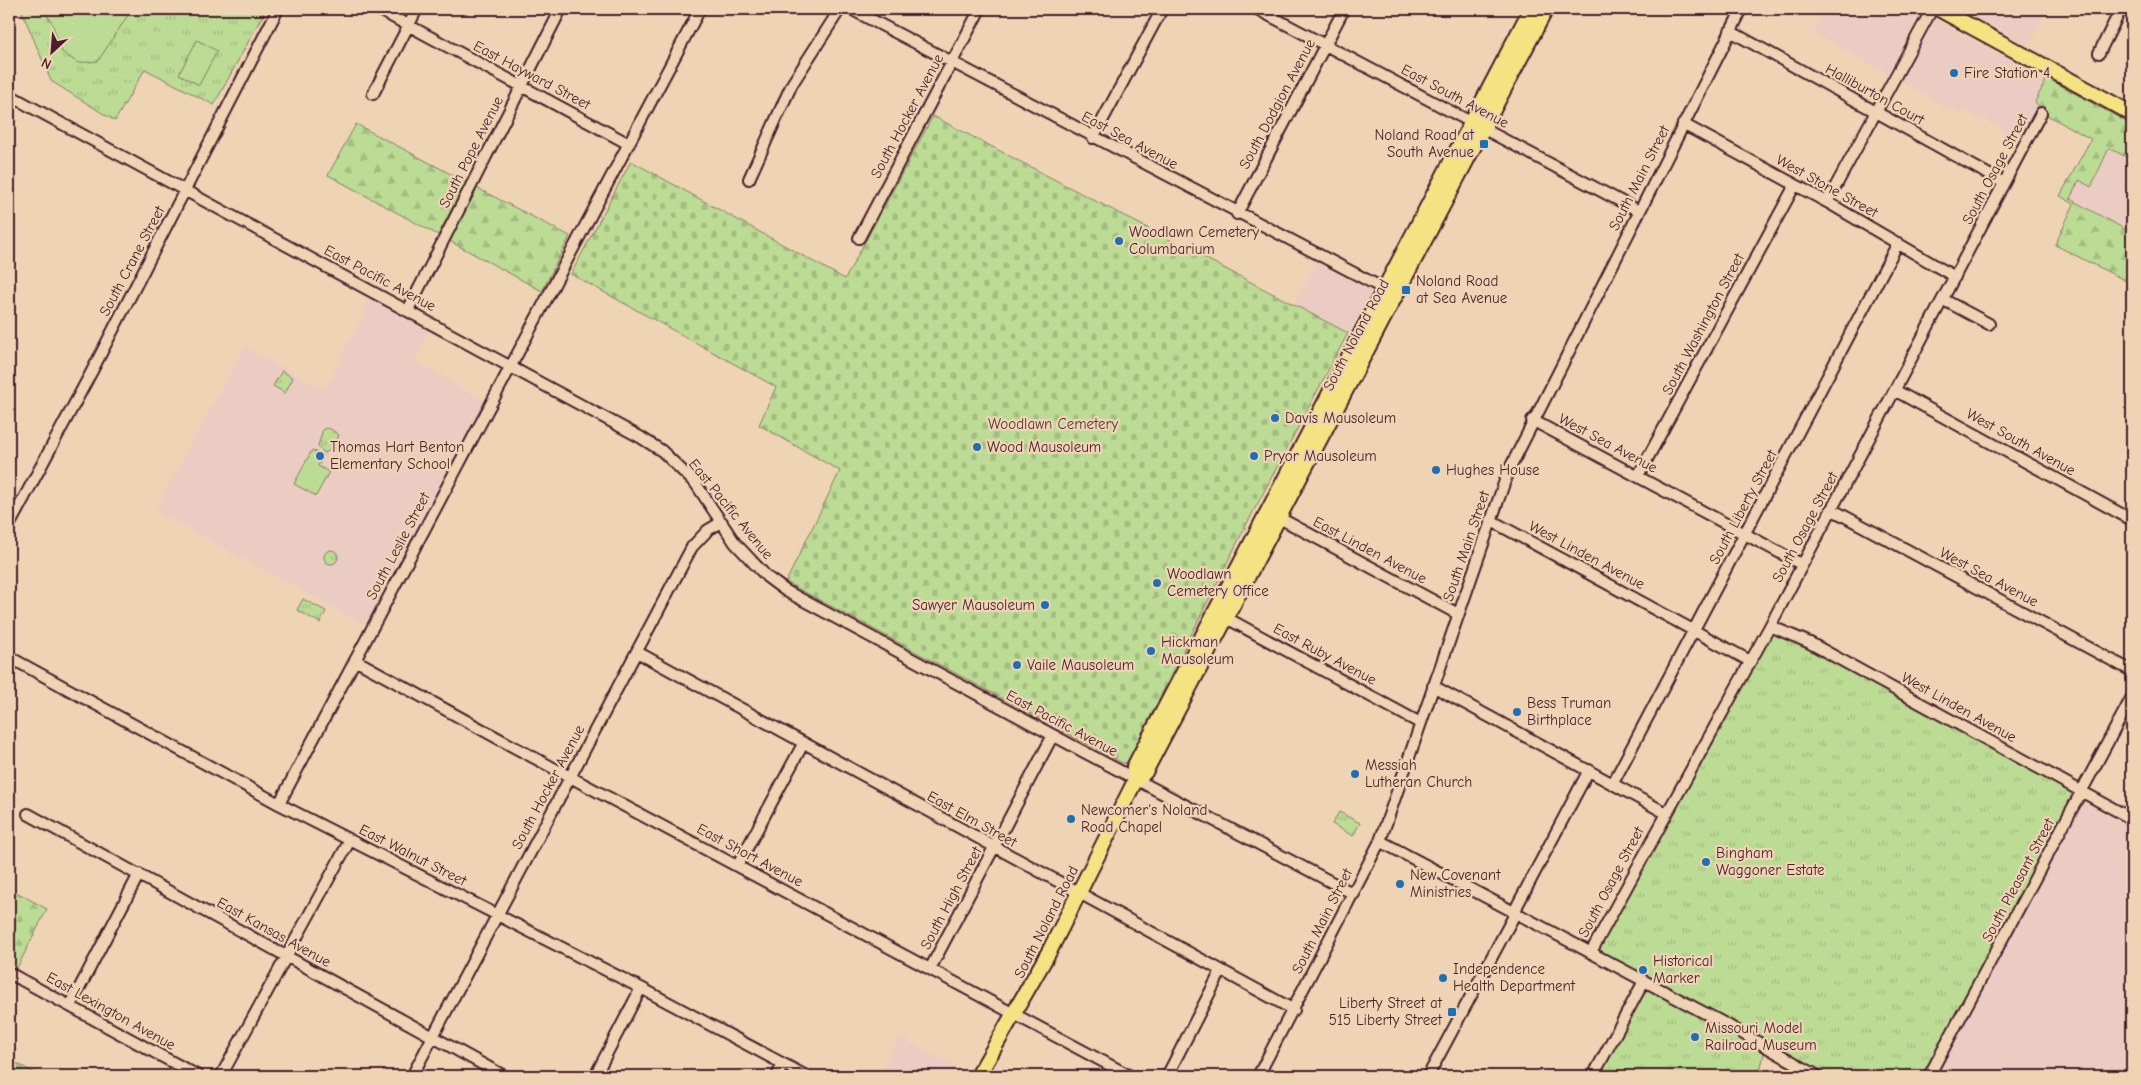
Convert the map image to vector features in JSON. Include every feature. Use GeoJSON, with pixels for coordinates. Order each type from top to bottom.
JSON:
{"type":"FeatureCollection","features":[{"type":"Feature","properties":{"kind":"main road","name":"South Noland Road"},"geometry":{"type":"LineString","coordinates":[[978,1076],[1016,1014],[1078,894],[1136,779],[1134,767],[1221,615],[1478,124],[1531,9]]}},
{"type":"Feature","properties":{"kind":"main road","name":"South Noland Road"},"geometry":{"type":"LineString","coordinates":[[1478,124],[1546,9]]}},
{"type":"Feature","properties":{"kind":"main road"},"geometry":{"type":"LineString","coordinates":[[1938,9],[2132,114]]}},
{"type":"Feature","properties":{"kind":"street","name":"South Crane Street"},"geometry":{"type":"LineString","coordinates":[[9,526],[186,190],[250,60],[278,9]]}},
{"type":"Feature","properties":{"kind":"street","name":"East Hayward Street"},"geometry":{"type":"LineString","coordinates":[[378,9],[629,144]]}},
{"type":"Feature","properties":{"kind":"street"},"geometry":{"type":"LineString","coordinates":[[373,94],[417,9]]}},
{"type":"Feature","properties":{"kind":"street","name":"South Pope Avenue"},"geometry":{"type":"LineString","coordinates":[[408,310],[561,9]]}},
{"type":"Feature","properties":{"kind":"street"},"geometry":{"type":"LineString","coordinates":[[629,144],[700,9]]}},
{"type":"Feature","properties":{"kind":"street"},"geometry":{"type":"LineString","coordinates":[[749,179],[792,84],[840,9]]}},
{"type":"Feature","properties":{"kind":"street","name":"East Sea Avenue"},"geometry":{"type":"LineString","coordinates":[[852,9],[1237,214],[1390,292]]}},
{"type":"Feature","properties":{"kind":"street","name":"South Hocker Avenue"},"geometry":{"type":"LineString","coordinates":[[859,238],[980,9]]}},
{"type":"Feature","properties":{"kind":"street"},"geometry":{"type":"LineString","coordinates":[[1093,138],[1162,9]]}},
{"type":"Feature","properties":{"kind":"street","name":"East South Avenue"},"geometry":{"type":"LineString","coordinates":[[1257,9],[1478,124],[1639,211]]}},
{"type":"Feature","properties":{"kind":"street","name":"South Dodgion Avenue"},"geometry":{"type":"LineString","coordinates":[[1237,214],[1344,9]]}},
{"type":"Feature","properties":{"kind":"street","name":"South Main Street"},"geometry":{"type":"LineString","coordinates":[[1258,1076],[1294,1010],[1380,841],[1508,472],[1532,420],[1742,9]]}},
{"type":"Feature","properties":{"kind":"street"},"geometry":{"type":"LineString","coordinates":[[1827,202],[1878,113],[1932,9]]}},
{"type":"Feature","properties":{"kind":"street"},"geometry":{"type":"LineString","coordinates":[[2099,53],[2121,9]]}},
{"type":"Feature","properties":{"kind":"street","name":"Halliburton Court"},"geometry":{"type":"LineString","coordinates":[[1730,31],[2004,183]]}},
{"type":"Feature","properties":{"kind":"street","name":"East Pacific Avenue"},"geometry":{"type":"LineString","coordinates":[[9,95],[408,310],[662,450],[696,484],[734,543],[767,577],[786,591],[1354,894]]}},
{"type":"Feature","properties":{"kind":"street","name":"South Osage Street"},"geometry":{"type":"LineString","coordinates":[[1591,952],[1770,626],[1801,564],[1896,391],[2041,113]]}},
{"type":"Feature","properties":{"kind":"street","name":"West Stone Street"},"geometry":{"type":"LineString","coordinates":[[1683,124],[1827,202],[1955,277]]}},
{"type":"Feature","properties":{"kind":"street","name":"South Leslie Street"},"geometry":{"type":"LineString","coordinates":[[279,804],[629,144]]}},
{"type":"Feature","properties":{"kind":"street","name":"South Washington Street"},"geometry":{"type":"LineString","coordinates":[[1638,476],[1795,186]]}},
{"type":"Feature","properties":{"kind":"street","name":"South Liberty Street"},"geometry":{"type":"LineString","coordinates":[[1613,783],[1898,243]]}},
{"type":"Feature","properties":{"kind":"street"},"geometry":{"type":"LineString","coordinates":[[1944,300],[1989,324]]}},
{"type":"Feature","properties":{"kind":"street","name":"West South Avenue"},"geometry":{"type":"LineString","coordinates":[[1896,391],[2132,520]]}},
{"type":"Feature","properties":{"kind":"street","name":"West Sea Avenue"},"geometry":{"type":"LineString","coordinates":[[1532,420],[1801,564]]}},
{"type":"Feature","properties":{"kind":"street","name":"West Sea Avenue"},"geometry":{"type":"LineString","coordinates":[[1831,509],[2132,671]]}},
{"type":"Feature","properties":{"kind":"street","name":"East Linden Avenue"},"geometry":{"type":"LineString","coordinates":[[1274,515],[1458,614]]}},
{"type":"Feature","properties":{"kind":"street","name":"West Linden Avenue"},"geometry":{"type":"LineString","coordinates":[[1490,520],[1750,661]]}},
{"type":"Feature","properties":{"kind":"street","name":"South Hocker Avenue"},"geometry":{"type":"LineString","coordinates":[[412,1076],[692,547],[708,530],[722,522]]}},
{"type":"Feature","properties":{"kind":"street","name":"East Ruby Avenue"},"geometry":{"type":"LineString","coordinates":[[1221,615],[1420,723]]}},
{"type":"Feature","properties":{"kind":"street","name":"West Linden Avenue"},"geometry":{"type":"LineString","coordinates":[[1770,626],[1810,643],[2132,819]]}},
{"type":"Feature","properties":{"kind":"street","name":"East Elm Street"},"geometry":{"type":"LineString","coordinates":[[637,652],[1294,1010]]}},
{"type":"Feature","properties":{"kind":"street","name":"East Walnut Street"},"geometry":{"type":"LineString","coordinates":[[9,657],[279,804],[641,988],[806,1076]]}},
{"type":"Feature","properties":{"kind":"street","name":"East Short Avenue"},"geometry":{"type":"LineString","coordinates":[[355,660],[1130,1076]]}},
{"type":"Feature","properties":{"kind":"street"},"geometry":{"type":"LineString","coordinates":[[1433,686],[1666,813]]}},
{"type":"Feature","properties":{"kind":"street","name":"South Pleasant Street"},"geometry":{"type":"LineString","coordinates":[[1928,1076],[2132,697]]}},
{"type":"Feature","properties":{"kind":"street","name":"South High Street"},"geometry":{"type":"LineString","coordinates":[[930,969],[1053,735]]}},
{"type":"Feature","properties":{"kind":"street"},"geometry":{"type":"LineString","coordinates":[[738,865],[803,744]]}},
{"type":"Feature","properties":{"kind":"street"},"geometry":{"type":"LineString","coordinates":[[1428,1076],[1516,912],[1517,906],[1589,770]]}},
{"type":"Feature","properties":{"kind":"street","name":"East Kansas Avenue"},"geometry":{"type":"LineString","coordinates":[[28,814],[504,1076]]}},
{"type":"Feature","properties":{"kind":"street"},"geometry":{"type":"LineString","coordinates":[[221,1076],[285,955],[350,840]]}},
{"type":"Feature","properties":{"kind":"street"},"geometry":{"type":"LineString","coordinates":[[1380,841],[1591,952],[1818,1076]]}},
{"type":"Feature","properties":{"kind":"street"},"geometry":{"type":"LineString","coordinates":[[70,1006],[139,874]]}},
{"type":"Feature","properties":{"kind":"street"},"geometry":{"type":"LineString","coordinates":[[1167,1076],[1221,971]]}},
{"type":"Feature","properties":{"kind":"street","name":"East Lexington Avenue"},"geometry":{"type":"LineString","coordinates":[[9,973],[198,1076]]}},
{"type":"Feature","properties":{"kind":"street"},"geometry":{"type":"LineString","coordinates":[[1593,1076],[1644,981]]}},
{"type":"Feature","properties":{"kind":"street"},"geometry":{"type":"LineString","coordinates":[[595,1076],[641,988]]}},
{"type":"Feature","properties":{"kind":"street"},"geometry":{"type":"LineString","coordinates":[[776,1076],[783,1064]]}},
{"type":"Feature","properties":{"kind":"shaded area"},"geometry":{"type":"Polygon","coordinates":[[[1815,9],[1915,9],[1919,17],[1888,74],[1813,33],[1823,13],[1815,9]]]}},
{"type":"Feature","properties":{"kind":"shaded area"},"geometry":{"type":"Polygon","coordinates":[[[1962,9],[2047,9],[2028,45],[1962,9]]]}},
{"type":"Feature","properties":{"kind":"shaded area"},"geometry":{"type":"Polygon","coordinates":[[[1935,19],[2047,78],[2035,102],[2039,107],[2021,140],[1965,110],[1961,115],[1898,80],[1930,20],[1935,19]]]}},
{"type":"Feature","properties":{"kind":"shaded area"},"geometry":{"type":"Polygon","coordinates":[[[2109,148],[2132,160],[2132,233],[2070,199],[2079,180],[2091,186],[2109,148]]]}},
{"type":"Feature","properties":{"kind":"shaded area"},"geometry":{"type":"Polygon","coordinates":[[[1317,262],[1372,292],[1372,299],[1353,335],[1294,305],[1317,262]]]}},
{"type":"Feature","properties":{"kind":"shaded area","name":"Thomas Hart Benton Elementary School"},"geometry":{"type":"Polygon","coordinates":[[[371,298],[430,329],[414,361],[485,401],[365,625],[155,511],[244,346],[325,390],[371,298]]]}},
{"type":"Feature","properties":{"kind":"shaded area"},"geometry":{"type":"Polygon","coordinates":[[[2086,802],[2132,826],[2132,1076],[1935,1076],[2082,804],[2086,802]]]}},
{"type":"Feature","properties":{"kind":"shaded area"},"geometry":{"type":"Polygon","coordinates":[[[899,1037],[968,1072],[966,1076],[879,1076],[899,1037]]]}},
{"type":"Feature","properties":{"kind":"green space"},"geometry":{"type":"Polygon","coordinates":[[[21,9],[266,9],[214,105],[145,69],[115,121],[51,81],[21,9]]]}},
{"type":"Feature","properties":{"kind":"green space"},"geometry":{"type":"Polygon","coordinates":[[[43,9],[132,9],[98,61],[78,63],[62,52],[51,21],[43,9]]]}},
{"type":"Feature","properties":{"kind":"green space"},"geometry":{"type":"Polygon","coordinates":[[[197,40],[217,51],[199,85],[179,74],[197,40]]]}},
{"type":"Feature","properties":{"kind":"green space"},"geometry":{"type":"Polygon","coordinates":[[[2047,78],[2132,125],[2132,160],[2109,148],[2091,187],[2079,180],[2070,199],[2132,233],[2132,284],[2055,245],[2074,204],[2060,196],[2091,139],[2045,114],[2035,102],[2047,78]]]}},
{"type":"Feature","properties":{"kind":"green space","name":"Woodlawn Cemetery"},"geometry":{"type":"Polygon","coordinates":[[[933,116],[1348,333],[1242,533],[1127,763],[1122,763],[786,582],[840,471],[759,425],[776,387],[571,274],[631,161],[845,279],[933,116]]]}},
{"type":"Feature","properties":{"kind":"green space"},"geometry":{"type":"Polygon","coordinates":[[[356,124],[466,182],[438,235],[328,175],[356,124]]]}},
{"type":"Feature","properties":{"kind":"green space"},"geometry":{"type":"Polygon","coordinates":[[[473,186],[570,236],[542,291],[446,239],[473,186]]]}},
{"type":"Feature","properties":{"kind":"green space"},"geometry":{"type":"Polygon","coordinates":[[[282,371],[293,378],[285,393],[273,386],[282,371]]]}},
{"type":"Feature","properties":{"kind":"green space"},"geometry":{"type":"Polygon","coordinates":[[[329,428],[339,435],[332,448],[324,453],[318,446],[323,429],[329,428]]]}},
{"type":"Feature","properties":{"kind":"green space"},"geometry":{"type":"Polygon","coordinates":[[[312,450],[323,456],[318,466],[329,472],[316,496],[294,484],[312,450]]]}},
{"type":"Feature","properties":{"kind":"green space"},"geometry":{"type":"Polygon","coordinates":[[[331,550],[336,552],[338,557],[336,562],[331,564],[326,562],[324,557],[326,552],[331,550]]]}},
{"type":"Feature","properties":{"kind":"green space"},"geometry":{"type":"Polygon","coordinates":[[[303,599],[326,611],[320,623],[297,610],[303,599]]]}},
{"type":"Feature","properties":{"kind":"green space"},"geometry":{"type":"Polygon","coordinates":[[[1770,626],[2082,791],[1928,1076],[1815,1076],[1765,1049],[1759,1076],[1593,1076],[1643,981],[1591,952],[1770,626]]]}},
{"type":"Feature","properties":{"kind":"green space"},"geometry":{"type":"Polygon","coordinates":[[[1339,812],[1360,823],[1353,836],[1332,824],[1339,812]]]}},
{"type":"Feature","properties":{"kind":"green space"},"geometry":{"type":"Polygon","coordinates":[[[9,888],[47,909],[15,972],[9,968],[9,888]]]}},
{"type":"Feature","properties":{"kind":"green space"},"geometry":{"type":"Polygon","coordinates":[[[9,1059],[40,1076],[9,1076],[9,1059]]]}},
{"type":"Feature","properties":{"kind":"railway"},"geometry":{"type":"LineString","coordinates":[[9,742],[9,792]]}},
{"type":"Feature","properties":{"kind":"place","name":"Fire Station 4"},"geometry":{"type":"Point","coordinates":[1954,73]}},
{"type":"Feature","properties":{"kind":"place","name":"Noland Road at South Avenue"},"geometry":{"type":"Point","coordinates":[1484,144]}},
{"type":"Feature","properties":{"kind":"place","name":"Woodlawn Cemetery Columbarium"},"geometry":{"type":"Point","coordinates":[1119,241]}},
{"type":"Feature","properties":{"kind":"place","name":"Noland Road at Sea Avenue"},"geometry":{"type":"Point","coordinates":[1406,290]}},
{"type":"Feature","properties":{"kind":"place","name":"Davis Mausoleum"},"geometry":{"type":"Point","coordinates":[1275,418]}},
{"type":"Feature","properties":{"kind":"place","name":"Wood Mausoleum"},"geometry":{"type":"Point","coordinates":[977,447]}},
{"type":"Feature","properties":{"kind":"place","name":"Thomas Hart Benton Elementary School"},"geometry":{"type":"Point","coordinates":[320,456]}},
{"type":"Feature","properties":{"kind":"place","name":"Pryor Mausoleum"},"geometry":{"type":"Point","coordinates":[1254,456]}},
{"type":"Feature","properties":{"kind":"place","name":"Hughes House"},"geometry":{"type":"Point","coordinates":[1436,470]}},
{"type":"Feature","properties":{"kind":"place","name":"Woodlawn Cemetery Office"},"geometry":{"type":"Point","coordinates":[1157,583]}},
{"type":"Feature","properties":{"kind":"place","name":"Sawyer Mausoleum"},"geometry":{"type":"Point","coordinates":[1045,605]}},
{"type":"Feature","properties":{"kind":"place","name":"Hickman Mausoleum"},"geometry":{"type":"Point","coordinates":[1151,651]}},
{"type":"Feature","properties":{"kind":"place","name":"Vaile Mausoleum"},"geometry":{"type":"Point","coordinates":[1017,665]}},
{"type":"Feature","properties":{"kind":"place","name":"Bess Truman Birthplace"},"geometry":{"type":"Point","coordinates":[1517,712]}},
{"type":"Feature","properties":{"kind":"place","name":"Messiah Lutheran Church"},"geometry":{"type":"Point","coordinates":[1355,774]}},
{"type":"Feature","properties":{"kind":"place","name":"Newcomer's Noland Road Chapel"},"geometry":{"type":"Point","coordinates":[1071,819]}},
{"type":"Feature","properties":{"kind":"place","name":"Bingham Waggoner Estate"},"geometry":{"type":"Point","coordinates":[1706,862]}},
{"type":"Feature","properties":{"kind":"place","name":"New Covenant Ministries"},"geometry":{"type":"Point","coordinates":[1400,884]}},
{"type":"Feature","properties":{"kind":"place","name":"Historical Marker"},"geometry":{"type":"Point","coordinates":[1643,970]}},
{"type":"Feature","properties":{"kind":"place","name":"Independence Health Department"},"geometry":{"type":"Point","coordinates":[1443,978]}},
{"type":"Feature","properties":{"kind":"place","name":"Liberty Street at 515 Liberty Street"},"geometry":{"type":"Point","coordinates":[1452,1012]}},
{"type":"Feature","properties":{"kind":"place","name":"Missouri Model Railroad Museum"},"geometry":{"type":"Point","coordinates":[1695,1037]}}]}
